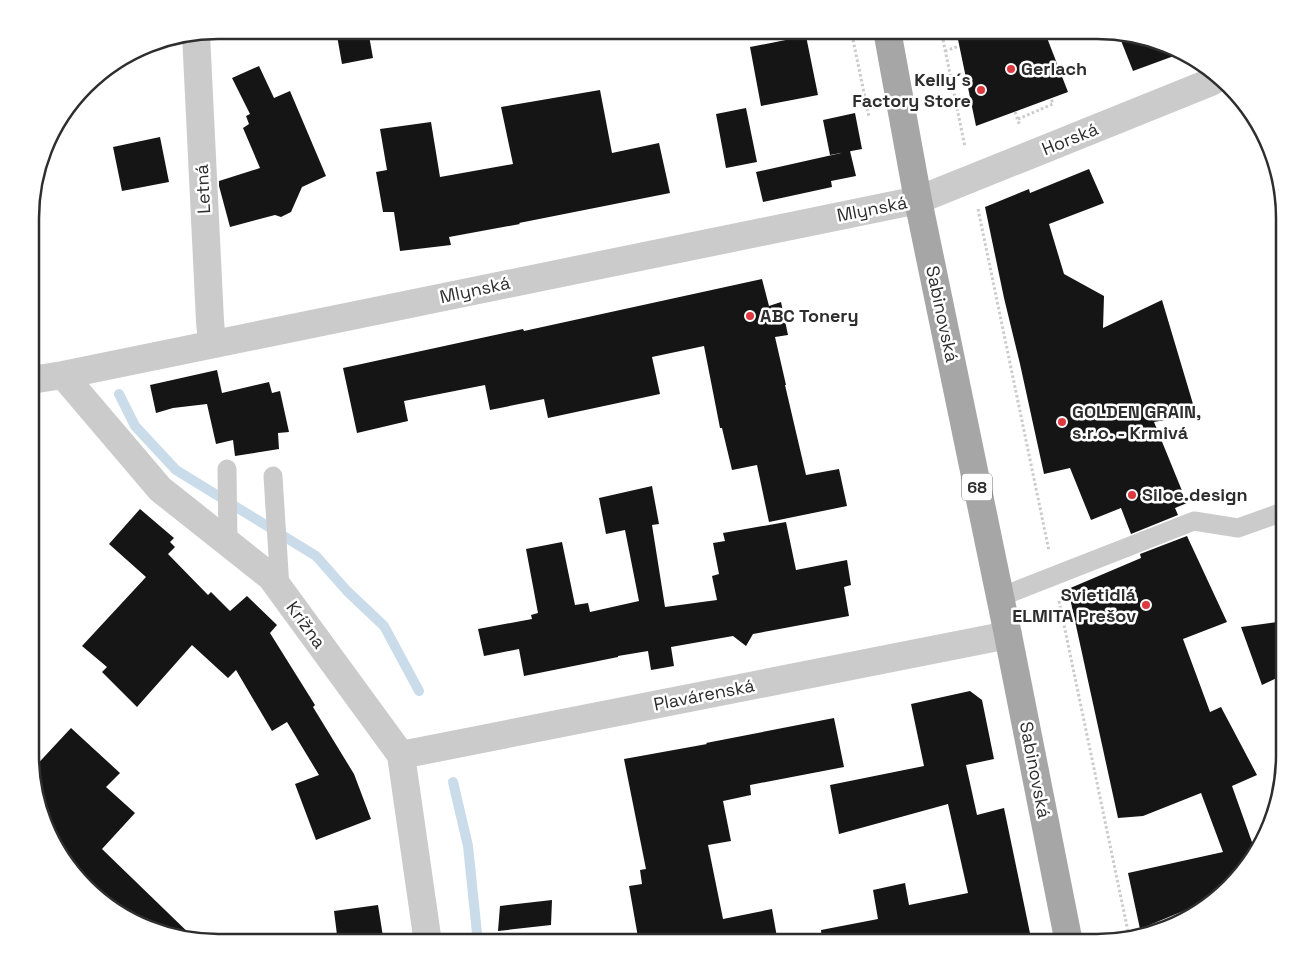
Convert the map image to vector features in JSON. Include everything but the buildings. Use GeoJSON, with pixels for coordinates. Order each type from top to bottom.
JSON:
{"type":"FeatureCollection","features":[{"type":"Feature","properties":{"kind":"main road","name":"Sabinovská"},"geometry":{"type":"LineString","coordinates":[[889,39],[918,200],[1008,635],[1067,934]]}},
{"type":"Feature","properties":{"kind":"street","name":"Letná"},"geometry":{"type":"LineString","coordinates":[[196,40],[212,344]]}},
{"type":"Feature","properties":{"kind":"street","name":"Horská"},"geometry":{"type":"LineString","coordinates":[[918,200],[1213,81]]}},
{"type":"Feature","properties":{"kind":"street","name":"Mlynská"},"geometry":{"type":"LineString","coordinates":[[39,379],[918,200]]}},
{"type":"Feature","properties":{"kind":"street","name":"Krížna"},"geometry":{"type":"LineString","coordinates":[[63,375],[160,489],[228,531],[271,577],[401,755],[427,934]]}},
{"type":"Feature","properties":{"kind":"street","name":"Plavárenská"},"geometry":{"type":"LineString","coordinates":[[401,755],[1008,635]]}},
{"type":"Feature","properties":{"kind":"lane"},"geometry":{"type":"LineString","coordinates":[[273,476],[280,588]]}},
{"type":"Feature","properties":{"kind":"lane"},"geometry":{"type":"LineString","coordinates":[[227,477],[228,531]]}},
{"type":"Feature","properties":{"kind":"lane"},"geometry":{"type":"LineString","coordinates":[[1000,597],[1194,521],[1238,528],[1276,514]]}},
{"type":"Feature","properties":{"kind":"path"},"geometry":{"type":"LineString","coordinates":[[943,39],[1128,932]]}},
{"type":"Feature","properties":{"kind":"path"},"geometry":{"type":"LineString","coordinates":[[945,50],[959,46]]}},
{"type":"Feature","properties":{"kind":"path"},"geometry":{"type":"LineString","coordinates":[[1018,119],[1053,104],[1051,98]]}},
{"type":"Feature","properties":{"kind":"waterway"},"geometry":{"type":"LineString","coordinates":[[119,394],[135,426],[176,470],[316,556],[347,591],[384,626],[419,691]]}},
{"type":"Feature","properties":{"kind":"waterway"},"geometry":{"type":"LineString","coordinates":[[453,782],[468,846],[477,934]]}},
{"type":"Feature","properties":{"kind":"place","name":"Gerlach"},"geometry":{"type":"Point","coordinates":[1011,69]}},
{"type":"Feature","properties":{"kind":"place","name":"Kelly´s Factory Store"},"geometry":{"type":"Point","coordinates":[981,90]}},
{"type":"Feature","properties":{"kind":"place","name":"ABC Tonery"},"geometry":{"type":"Point","coordinates":[750,316]}},
{"type":"Feature","properties":{"kind":"place","name":"GOLDEN GRAIN, s.r.o. - Krmivá"},"geometry":{"type":"Point","coordinates":[1062,422]}},
{"type":"Feature","properties":{"kind":"place","name":"Siloe.design"},"geometry":{"type":"Point","coordinates":[1132,495]}},
{"type":"Feature","properties":{"kind":"place","name":"Svietidlá ELMITA Prešov"},"geometry":{"type":"Point","coordinates":[1146,605]}}]}
